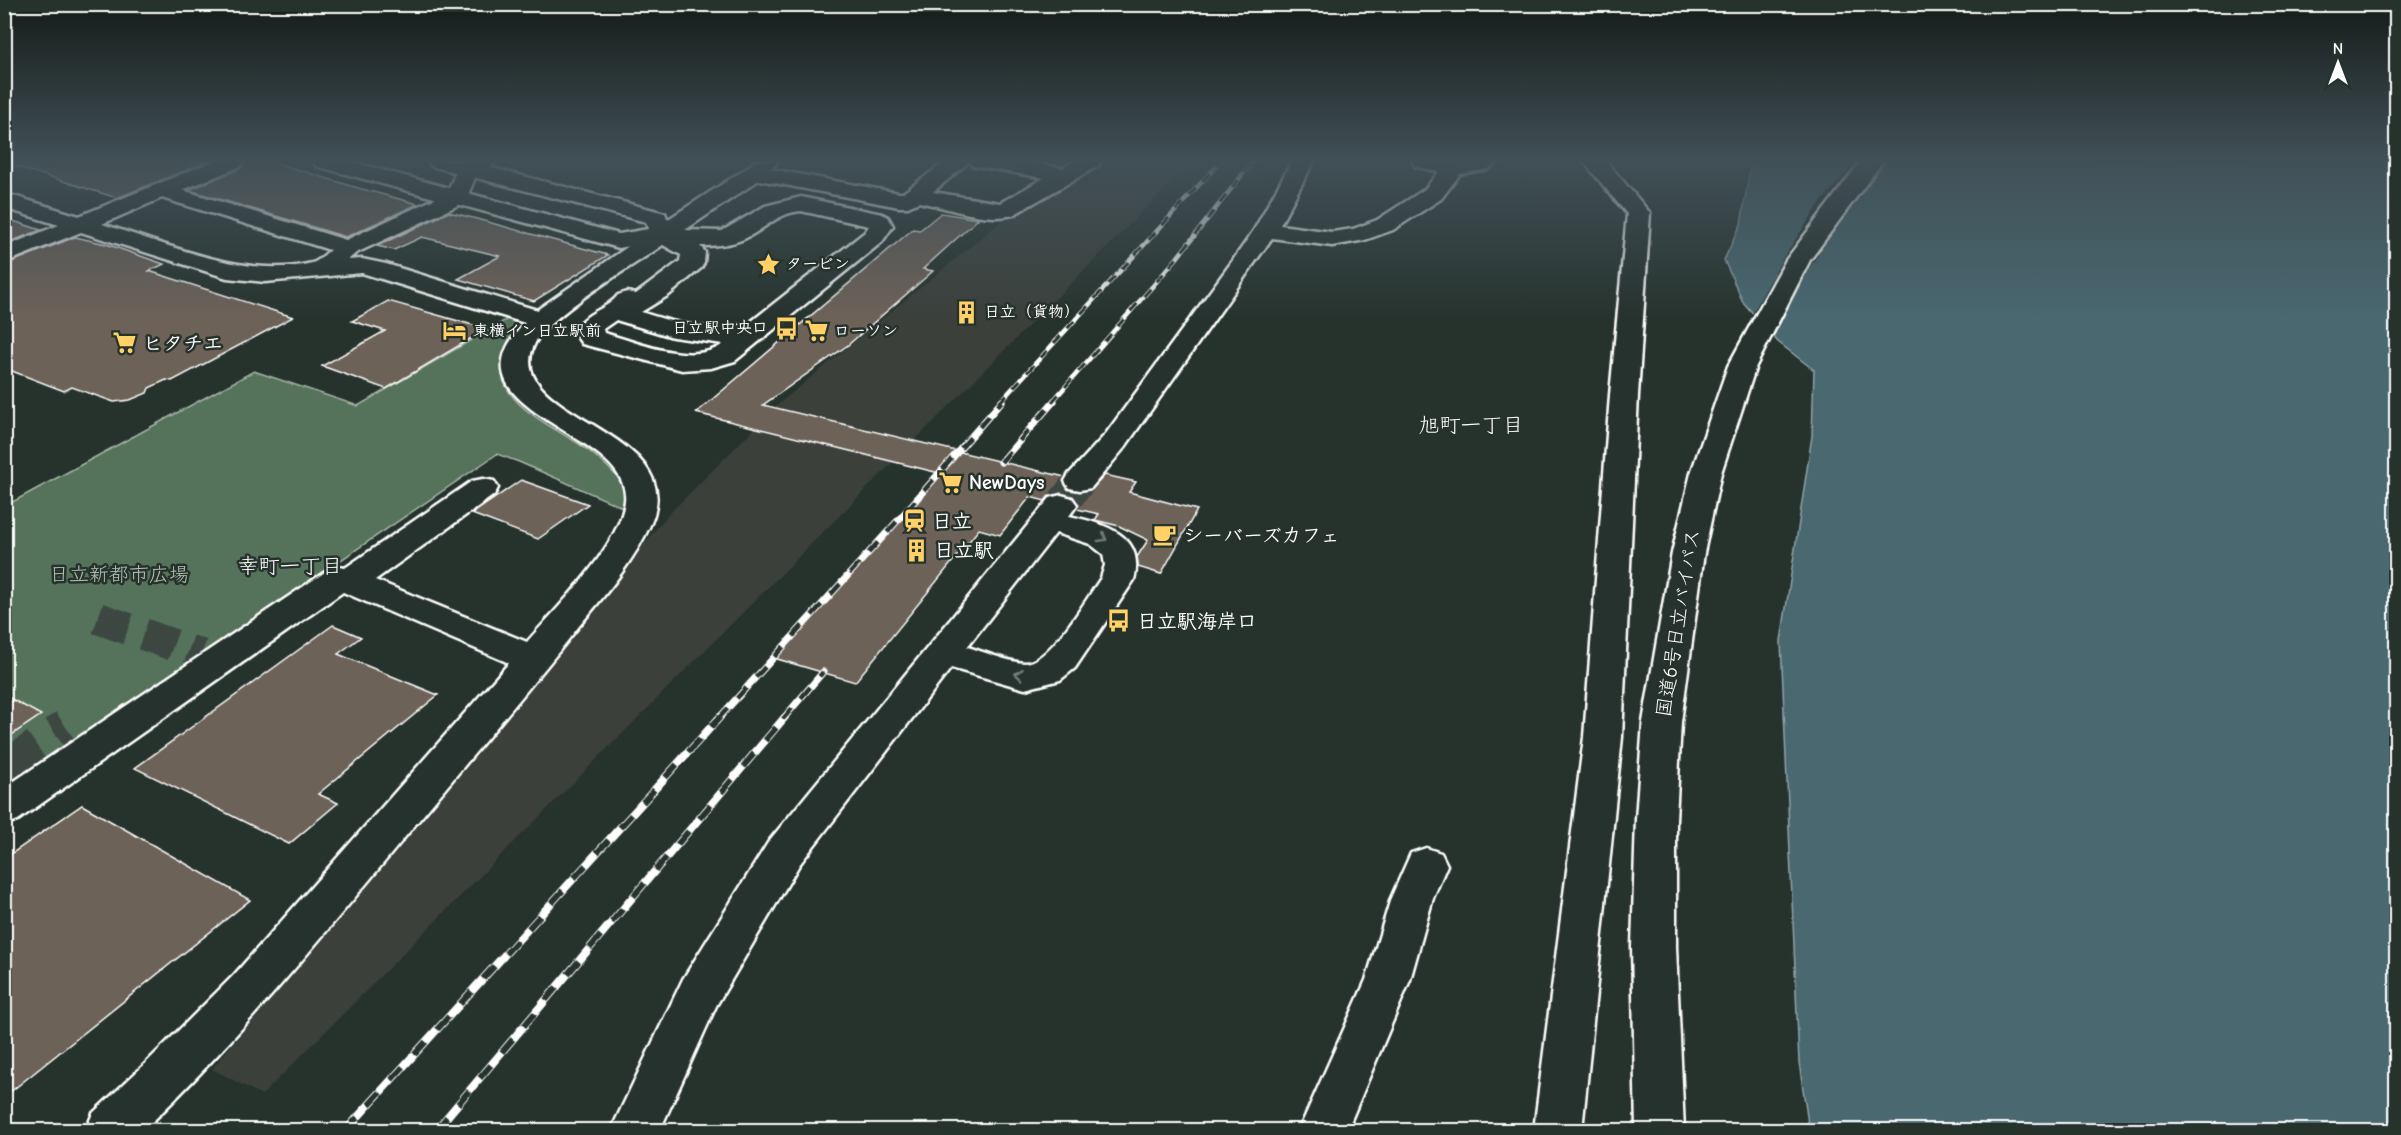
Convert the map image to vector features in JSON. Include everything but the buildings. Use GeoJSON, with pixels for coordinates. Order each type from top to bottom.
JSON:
{"type":"FeatureCollection","features":[{"type":"Feature","properties":{"kind":"main road"},"geometry":{"type":"LineString","coordinates":[[47,214],[227,272],[265,275],[346,266],[377,269],[540,319]]}},
{"type":"Feature","properties":{"kind":"main road"},"geometry":{"type":"LineString","coordinates":[[4,256],[107,214]]}},
{"type":"Feature","properties":{"kind":"main road"},"geometry":{"type":"LineString","coordinates":[[236,214],[348,248]]}},
{"type":"Feature","properties":{"kind":"main road"},"geometry":{"type":"LineString","coordinates":[[321,269],[348,248],[406,214]]}},
{"type":"Feature","properties":{"kind":"main road"},"geometry":{"type":"LineString","coordinates":[[594,214],[662,234],[703,238],[725,237],[736,233]]}},
{"type":"Feature","properties":{"kind":"main road"},"geometry":{"type":"LineString","coordinates":[[110,1131],[218,1022],[286,948],[533,659],[601,577],[624,542],[636,519],[640,498],[639,480],[626,463],[609,448],[537,402],[525,389],[516,370],[517,357],[521,344],[540,319],[691,214]]}},
{"type":"Feature","properties":{"kind":"main road"},"geometry":{"type":"LineString","coordinates":[[633,310],[626,301],[654,281],[713,255],[736,233],[766,214]]}},
{"type":"Feature","properties":{"kind":"main road"},"geometry":{"type":"LineString","coordinates":[[760,328],[746,334],[716,337],[633,310],[611,311],[590,327],[591,338],[682,362],[711,360],[725,355],[760,328],[874,237],[881,226],[880,222],[874,219],[849,214]]}},
{"type":"Feature","properties":{"kind":"main road"},"geometry":{"type":"LineString","coordinates":[[635,1131],[699,993],[741,920],[784,853],[941,653],[1115,441],[1266,230],[1275,214]]}},
{"type":"Feature","properties":{"kind":"main road"},"geometry":{"type":"LineString","coordinates":[[1266,230],[1332,239],[1346,238],[1385,225],[1402,214]]}},
{"type":"Feature","properties":{"kind":"main road"},"geometry":{"type":"LineString","coordinates":[[1558,1131],[1603,737],[1624,395],[1639,214]]}},
{"type":"Feature","properties":{"kind":"main road","name":"国道6号日立バイパス"},"geometry":{"type":"LineString","coordinates":[[1660,1131],[1654,947],[1656,819],[1662,722],[1688,553],[1706,473],[1742,366],[1798,260],[1830,214]]}},
{"type":"Feature","properties":{"kind":"main road"},"geometry":{"type":"LineString","coordinates":[[662,234],[693,252],[687,268]]}},
{"type":"Feature","properties":{"kind":"main road"},"geometry":{"type":"LineString","coordinates":[[349,582],[483,488]]}},
{"type":"Feature","properties":{"kind":"main road"},"geometry":{"type":"LineString","coordinates":[[941,653],[1025,676],[1047,671],[1062,658],[1123,568],[1118,551],[1103,537],[1089,530],[1063,502]]}},
{"type":"Feature","properties":{"kind":"main road"},"geometry":{"type":"LineString","coordinates":[[4,809],[208,659],[340,578],[533,659]]}},
{"type":"Feature","properties":{"kind":"main road"},"geometry":{"type":"LineString","coordinates":[[1323,1131],[1388,980],[1412,898],[1426,865]]}},
{"type":"Feature","properties":{"kind":"shaded area"},"geometry":{"type":"Polygon","coordinates":[[[1012,214],[1140,214],[262,1095],[212,1069],[667,516],[781,402],[1012,214]]]}},
{"type":"Feature","properties":{"kind":"green space","name":"日立新都市広場"},"geometry":{"type":"Polygon","coordinates":[[[509,318],[514,320],[516,331],[504,352],[502,371],[506,387],[531,414],[588,450],[616,475],[626,486],[624,508],[497,454],[201,655],[5,794],[5,506],[254,371],[358,406],[509,318]]]}},
{"type":"Feature","properties":{"kind":"water"},"geometry":{"type":"Polygon","coordinates":[[[1743,214],[2396,214],[2396,1130],[1809,1130],[1799,1062],[1781,641],[1812,436],[1814,370],[1778,342],[1743,302],[1724,260],[1741,224],[1743,214]]]}},
{"type":"Feature","properties":{"kind":"pier"},"geometry":{"type":"Polygon","coordinates":[[[1813,214],[1846,214],[1796,289],[1772,339],[1751,316],[1783,258],[1813,214]]]}},
{"type":"Feature","properties":{"kind":"tunnel"},"geometry":{"type":"LineString","coordinates":[[1061,505],[1080,481]]}},
{"type":"Feature","properties":{"kind":"tunnel"},"geometry":{"type":"LineString","coordinates":[[98,618],[201,655]]}},
{"type":"Feature","properties":{"kind":"tunnel"},"geometry":{"type":"LineString","coordinates":[[4,774],[68,730]]}},
{"type":"Feature","properties":{"kind":"railway"},"geometry":{"type":"LineString","coordinates":[[1000,402],[1172,214]]}},
{"type":"Feature","properties":{"kind":"railway"},"geometry":{"type":"LineString","coordinates":[[1052,402],[1177,258],[1212,214]]}},
{"type":"Feature","properties":{"kind":"railway"},"geometry":{"type":"LineString","coordinates":[[718,719],[901,517],[1002,401]]}},
{"type":"Feature","properties":{"kind":"railway"},"geometry":{"type":"LineString","coordinates":[[1001,462],[1054,401]]}},
{"type":"Feature","properties":{"kind":"railway"},"geometry":{"type":"LineString","coordinates":[[783,719],[823,672]]}},
{"type":"Feature","properties":{"kind":"railway"},"geometry":{"type":"LineString","coordinates":[[346,1130],[720,717]]}},
{"type":"Feature","properties":{"kind":"railway"},"geometry":{"type":"LineString","coordinates":[[436,1130],[785,717]]}},
{"type":"Feature","properties":{"kind":"place","name":"タービン"},"geometry":{"type":"Point","coordinates":[768,264]}},
{"type":"Feature","properties":{"kind":"place","name":"日立（貨物）"},"geometry":{"type":"Point","coordinates":[966,312]}},
{"type":"Feature","properties":{"kind":"place","name":"日立駅中央口"},"geometry":{"type":"Point","coordinates":[786,328]}},
{"type":"Feature","properties":{"kind":"place","name":"東横イン日立駅前"},"geometry":{"type":"Point","coordinates":[455,331]}},
{"type":"Feature","properties":{"kind":"place","name":"ローソン"},"geometry":{"type":"Point","coordinates":[816,331]}},
{"type":"Feature","properties":{"kind":"place","name":"ヒタチエ"},"geometry":{"type":"Point","coordinates":[125,343]}},
{"type":"Feature","properties":{"kind":"place","name":"NewDays"},"geometry":{"type":"Point","coordinates":[951,482]}},
{"type":"Feature","properties":{"kind":"place","name":"日立"},"geometry":{"type":"Point","coordinates":[914,521]}},
{"type":"Feature","properties":{"kind":"place","name":"シーバーズカフェ"},"geometry":{"type":"Point","coordinates":[1165,535]}},
{"type":"Feature","properties":{"kind":"place","name":"日立駅"},"geometry":{"type":"Point","coordinates":[916,550]}},
{"type":"Feature","properties":{"kind":"place","name":"日立駅海岸口"},"geometry":{"type":"Point","coordinates":[1119,621]}},
{"type":"Feature","properties":{"kind":"district","name":"旭町一丁目"},"geometry":{"type":"Point","coordinates":[1471,425]}},
{"type":"Feature","properties":{"kind":"district","name":"幸町一丁目"},"geometry":{"type":"Point","coordinates":[290,566]}}]}
